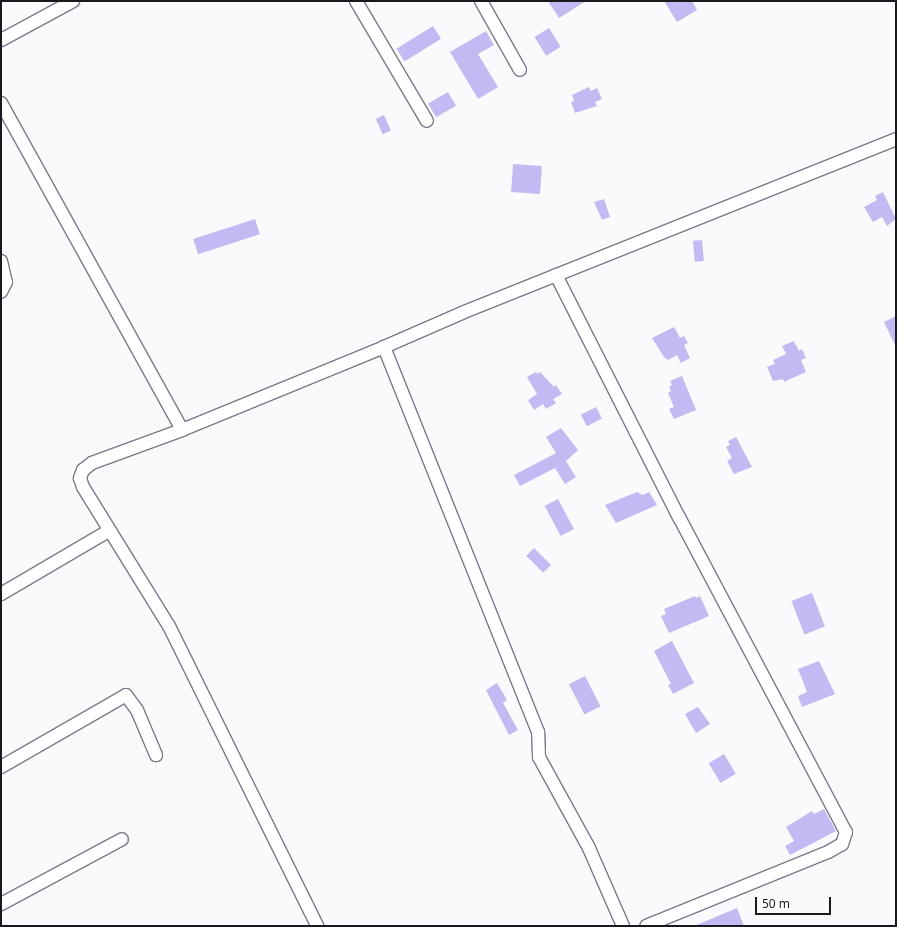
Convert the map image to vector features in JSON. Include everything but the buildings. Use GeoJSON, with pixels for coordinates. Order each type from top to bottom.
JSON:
{"type":"FeatureCollection","features":[{"type":"Feature","properties":{"kind":"street"},"geometry":{"type":"LineString","coordinates":[[1,40],[73,1]]}},
{"type":"Feature","properties":{"kind":"street"},"geometry":{"type":"LineString","coordinates":[[356,1],[427,121]]}},
{"type":"Feature","properties":{"kind":"street"},"geometry":{"type":"LineString","coordinates":[[481,1],[520,70]]}},
{"type":"Feature","properties":{"kind":"street"},"geometry":{"type":"LineString","coordinates":[[1,103],[182,430]]}},
{"type":"Feature","properties":{"kind":"street"},"geometry":{"type":"LineString","coordinates":[[318,926],[169,626],[83,487],[80,478],[83,470],[92,463],[182,430],[556,275],[896,139]]}},
{"type":"Feature","properties":{"kind":"street"},"geometry":{"type":"LineString","coordinates":[[1,261],[6,282],[1,292]]}},
{"type":"Feature","properties":{"kind":"street"},"geometry":{"type":"LineString","coordinates":[[556,275],[671,503],[846,832],[842,844],[828,852],[646,926]]}},
{"type":"Feature","properties":{"kind":"street"},"geometry":{"type":"LineString","coordinates":[[384,347],[536,725],[539,756],[589,848],[623,926]]}},
{"type":"Feature","properties":{"kind":"street"},"geometry":{"type":"LineString","coordinates":[[1,594],[110,530]]}},
{"type":"Feature","properties":{"kind":"street"},"geometry":{"type":"LineString","coordinates":[[1,767],[126,695],[137,710],[156,755]]}},
{"type":"Feature","properties":{"kind":"street"},"geometry":{"type":"LineString","coordinates":[[1,904],[122,840]]}}]}
